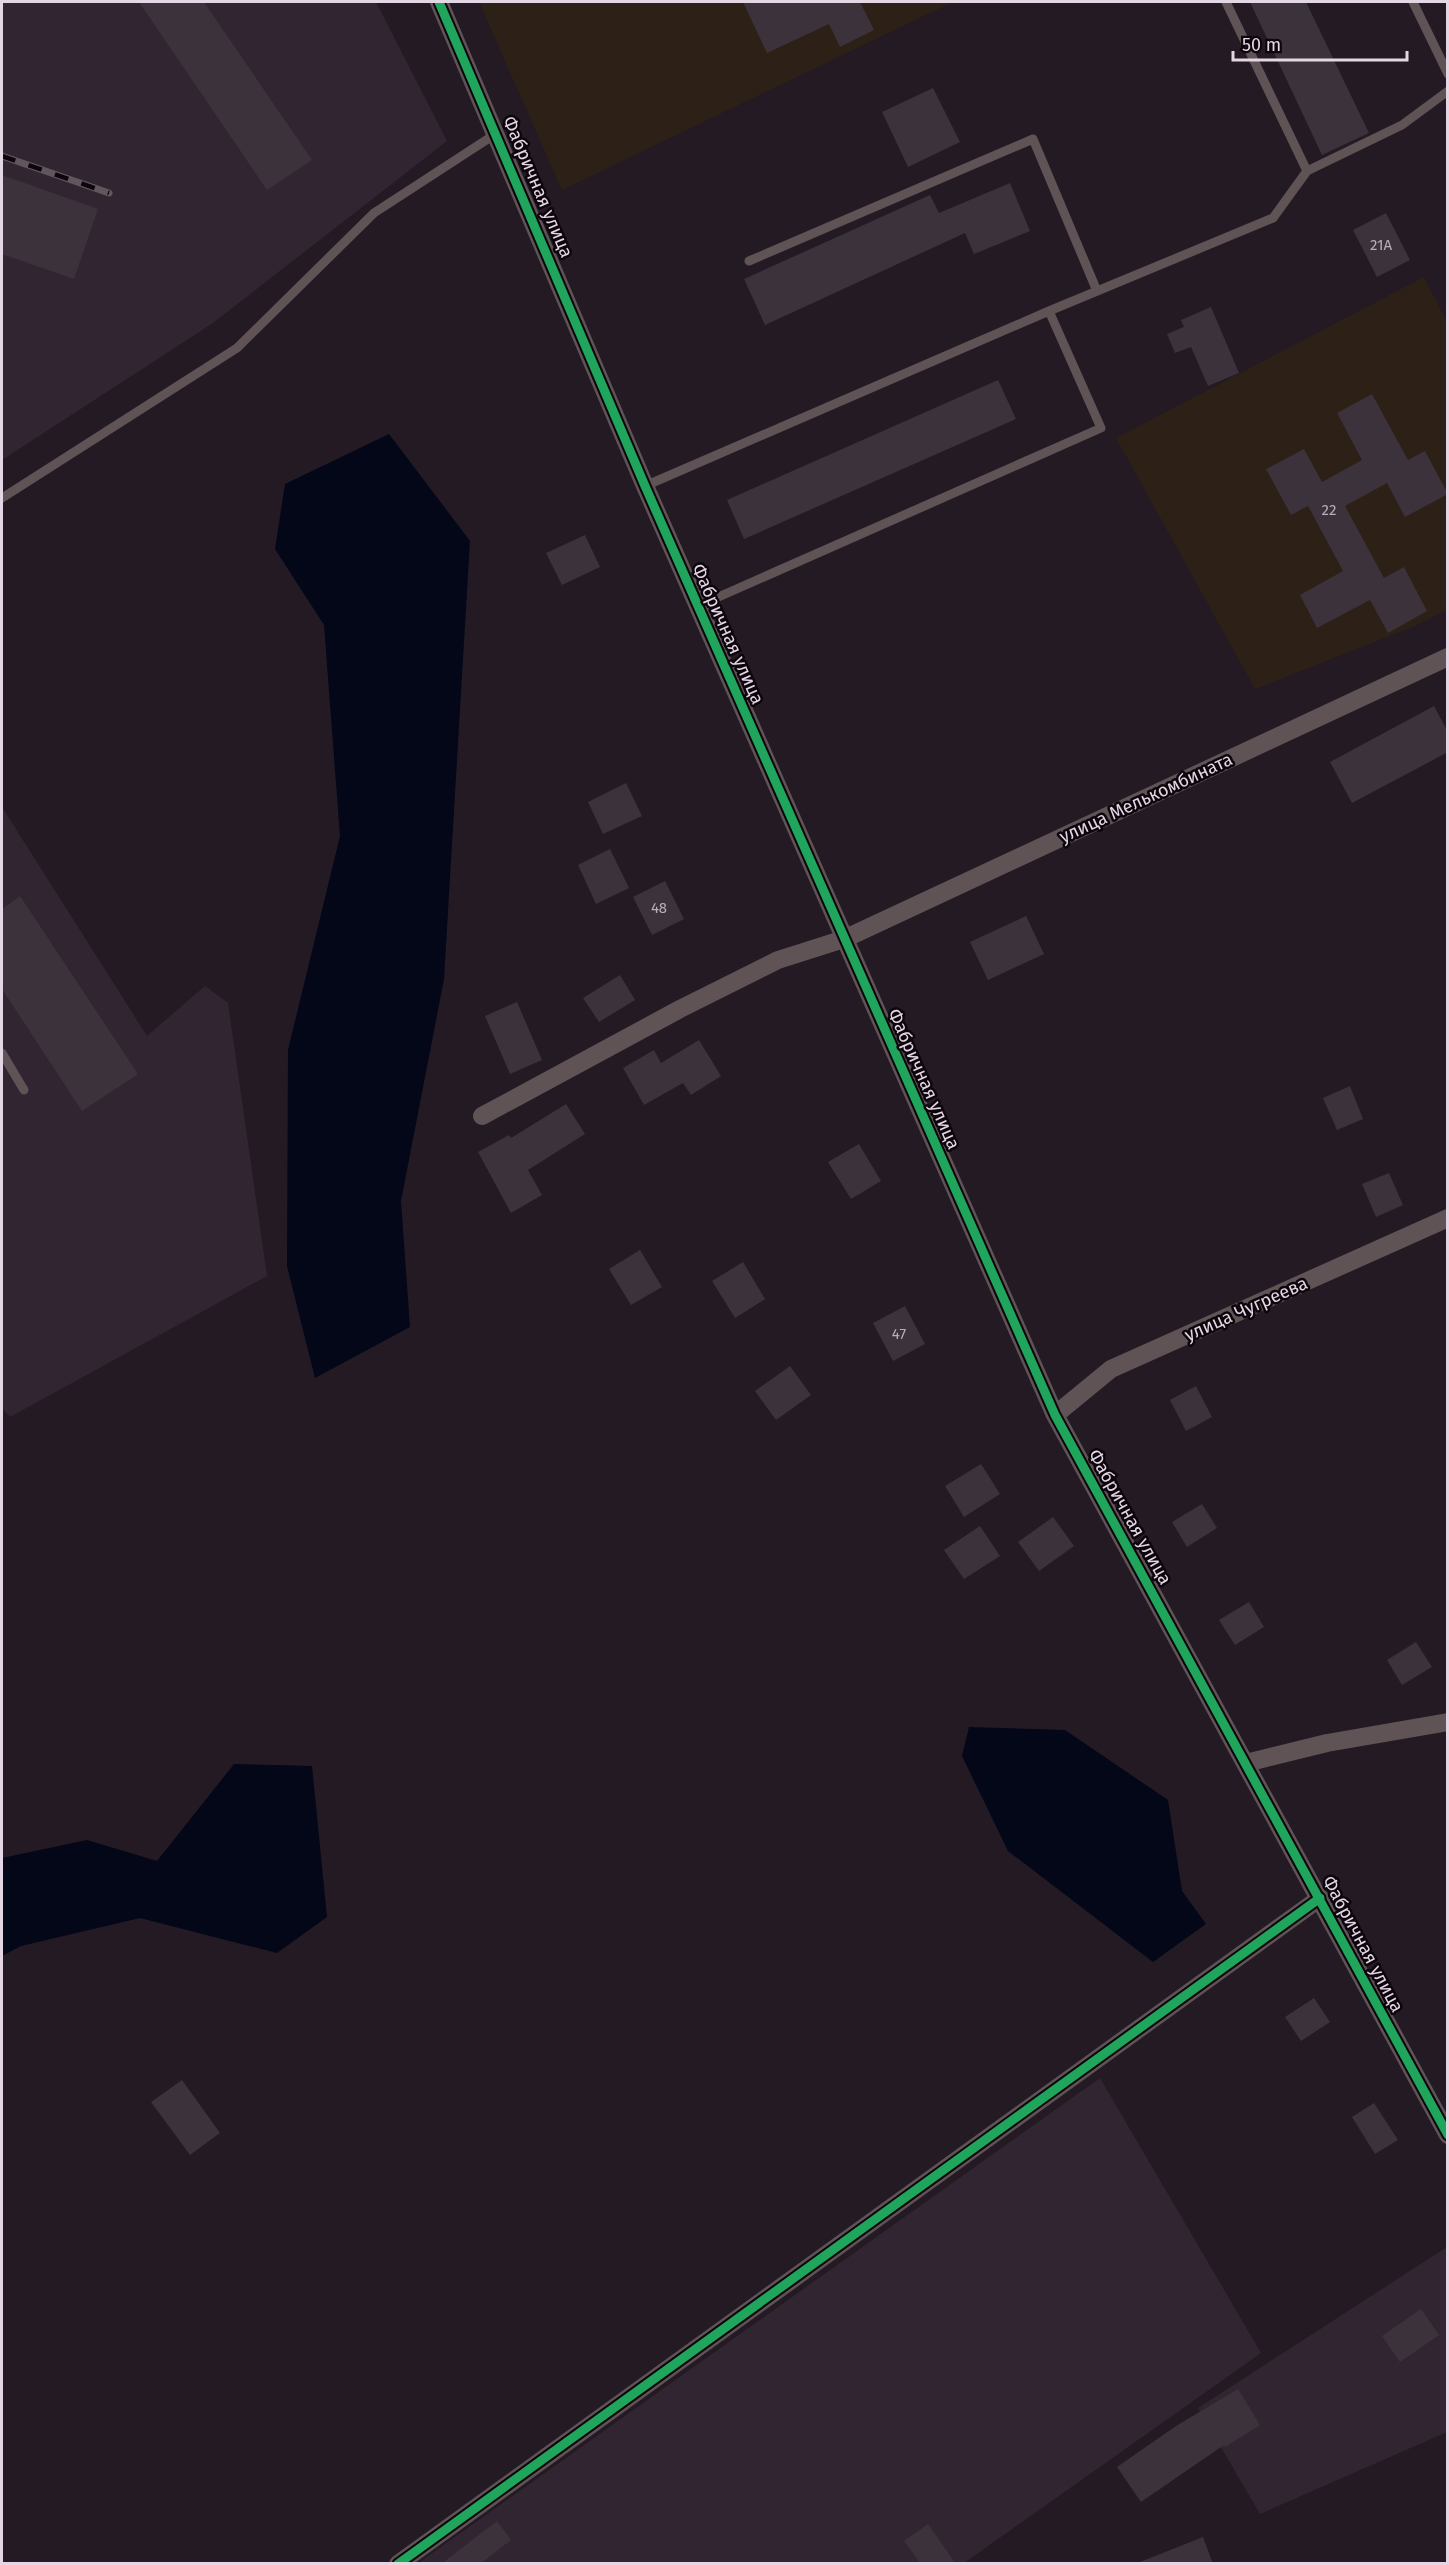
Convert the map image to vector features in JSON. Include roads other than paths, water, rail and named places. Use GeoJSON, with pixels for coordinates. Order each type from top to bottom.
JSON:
{"type":"FeatureCollection","features":[{"type":"Feature","properties":{"kind":"street","name":"Фабричная улица"},"geometry":{"type":"LineString","coordinates":[[439,2],[497,133],[645,486],[1055,1415],[1448,2136]]}},
{"type":"Feature","properties":{"kind":"street","name":"улица Мелькомбината"},"geometry":{"type":"LineString","coordinates":[[482,1116],[680,1009],[778,960],[844,939],[1448,657]]}},
{"type":"Feature","properties":{"kind":"street","name":"улица Чугреева"},"geometry":{"type":"LineString","coordinates":[[1055,1415],[1111,1369],[1448,1218]]}},
{"type":"Feature","properties":{"kind":"street"},"geometry":{"type":"LineString","coordinates":[[1245,1763],[1327,1743],[1448,1722]]}},
{"type":"Feature","properties":{"kind":"street"},"geometry":{"type":"LineString","coordinates":[[398,2564],[1320,1898]]}},
{"type":"Feature","properties":{"kind":"lane"},"geometry":{"type":"LineString","coordinates":[[1226,2],[1307,171]]}},
{"type":"Feature","properties":{"kind":"lane"},"geometry":{"type":"LineString","coordinates":[[1413,2],[1448,74]]}},
{"type":"Feature","properties":{"kind":"lane"},"geometry":{"type":"LineString","coordinates":[[645,486],[1049,310],[1273,218],[1307,171],[1402,124],[1448,91]]}},
{"type":"Feature","properties":{"kind":"lane"},"geometry":{"type":"LineString","coordinates":[[2,498],[237,348],[374,213],[497,133]]}},
{"type":"Feature","properties":{"kind":"lane"},"geometry":{"type":"LineString","coordinates":[[749,261],[1033,140],[1097,291]]}},
{"type":"Feature","properties":{"kind":"lane"},"geometry":{"type":"LineString","coordinates":[[698,606],[1101,428],[1049,310]]}},
{"type":"Feature","properties":{"kind":"lane"},"geometry":{"type":"LineString","coordinates":[[2,1053],[24,1090]]}},
{"type":"Feature","properties":{"kind":"water"},"geometry":{"type":"Polygon","coordinates":[[[389,434],[470,541],[444,979],[401,1201],[410,1327],[315,1378],[287,1266],[288,1050],[340,836],[324,625],[275,549],[285,484],[389,434]]]}},
{"type":"Feature","properties":{"kind":"water"},"geometry":{"type":"Polygon","coordinates":[[[969,1727],[1065,1730],[1168,1800],[1182,1891],[1206,1924],[1153,1962],[1008,1851],[962,1756],[969,1727]]]}},
{"type":"Feature","properties":{"kind":"water"},"geometry":{"type":"Polygon","coordinates":[[[234,1764],[312,1766],[327,1917],[277,1953],[140,1918],[21,1946],[2,1956],[2,1858],[87,1840],[157,1861],[234,1764]]]}},
{"type":"Feature","properties":{"kind":"railway"},"geometry":{"type":"LineString","coordinates":[[2,156],[109,193]]}}]}
